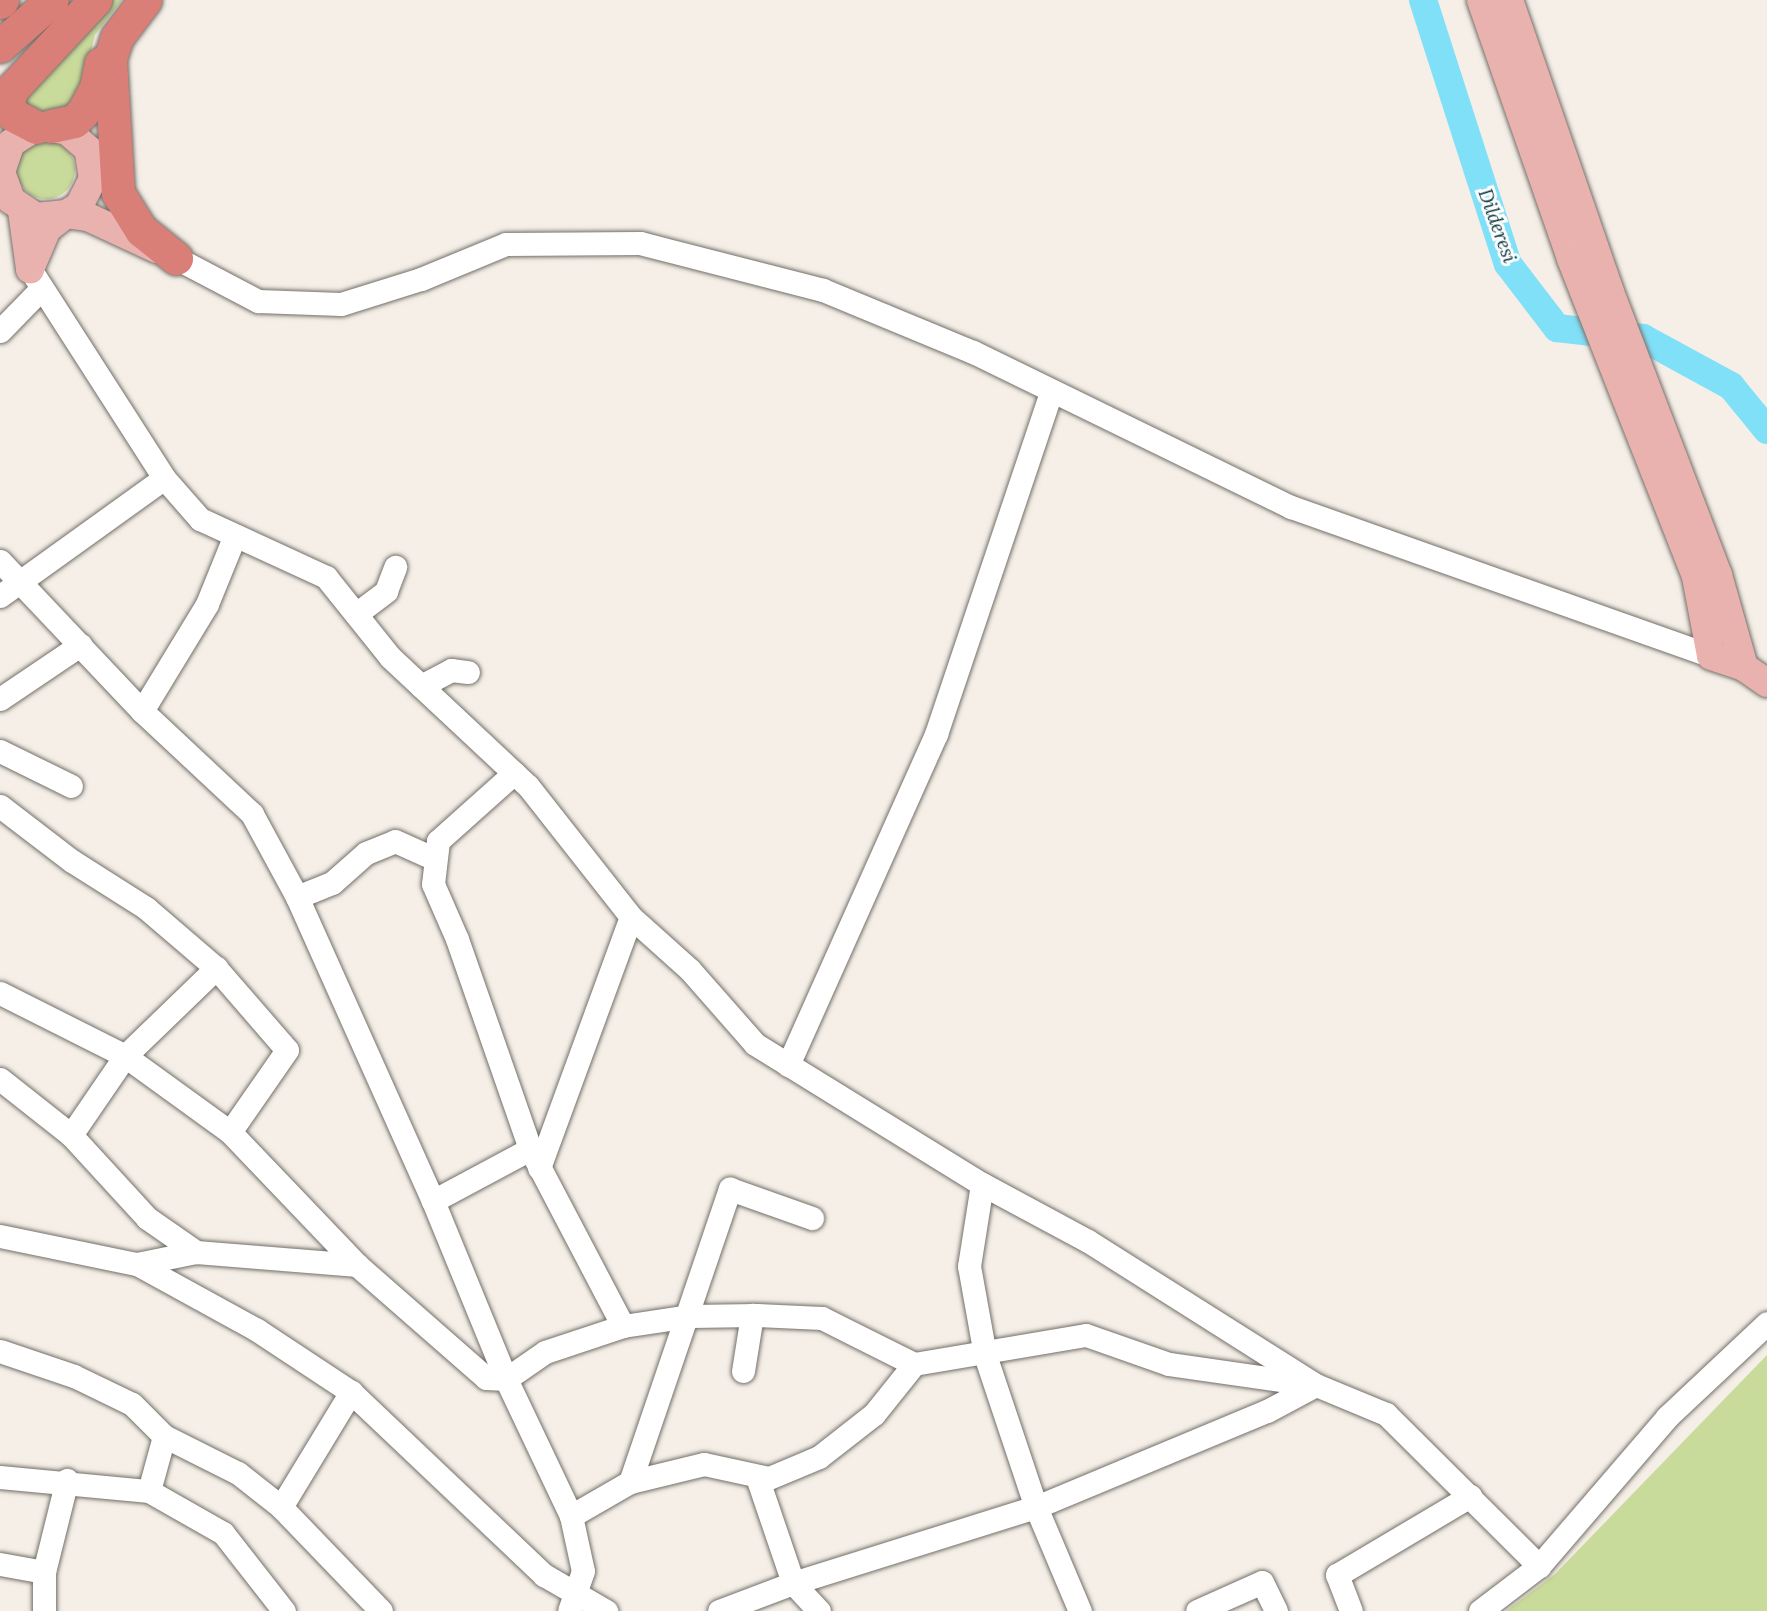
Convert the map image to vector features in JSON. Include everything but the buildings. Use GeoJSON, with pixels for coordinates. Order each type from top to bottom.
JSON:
{"type":"FeatureCollection","features":[{"type":"Feature","properties":{"kind":"highway"},"geometry":{"type":"LineString","coordinates":[[0,46],[52,0]]}},
{"type":"Feature","properties":{"kind":"highway"},"geometry":{"type":"LineString","coordinates":[[95,0],[12,89],[8,102],[24,137],[74,121],[83,113],[96,88],[108,35],[140,0]]}},
{"type":"Feature","properties":{"kind":"highway"},"geometry":{"type":"LineString","coordinates":[[145,0],[117,37],[110,60],[113,145],[118,193],[127,214],[176,258]]}},
{"type":"Feature","properties":{"kind":"main road"},"geometry":{"type":"LineString","coordinates":[[1481,0],[1571,259],[1696,577],[1711,656],[1756,675]]}},
{"type":"Feature","properties":{"kind":"main road"},"geometry":{"type":"LineString","coordinates":[[1509,0],[1610,292],[1756,675]]}},
{"type":"Feature","properties":{"kind":"main road"},"geometry":{"type":"LineString","coordinates":[[24,137],[78,138],[93,164],[88,194],[47,229],[35,279],[1,172],[24,137]]}},
{"type":"Feature","properties":{"kind":"main road"},"geometry":{"type":"LineString","coordinates":[[11,201],[44,218],[66,214],[88,217],[176,258]]}},
{"type":"Feature","properties":{"kind":"street"},"geometry":{"type":"LineString","coordinates":[[176,258],[258,301],[341,304],[421,279],[506,244],[640,243],[823,290],[973,352],[1051,393],[1291,507],[1711,656]]}},
{"type":"Feature","properties":{"kind":"street"},"geometry":{"type":"LineString","coordinates":[[0,331],[35,279],[164,478],[200,519],[326,577],[421,686],[514,773],[631,917],[690,970],[755,1044],[982,1184],[1088,1241],[1316,1385],[1386,1414],[1539,1566]]}},
{"type":"Feature","properties":{"kind":"street"},"geometry":{"type":"LineString","coordinates":[[788,1065],[936,734],[1051,393]]}},
{"type":"Feature","properties":{"kind":"street"},"geometry":{"type":"LineString","coordinates":[[0,596],[164,478]]}},
{"type":"Feature","properties":{"kind":"street"},"geometry":{"type":"LineString","coordinates":[[142,711],[207,604],[235,535]]}},
{"type":"Feature","properties":{"kind":"street"},"geometry":{"type":"LineString","coordinates":[[0,561],[142,711],[252,814],[297,897],[433,1201],[506,1379],[571,1516],[583,1571],[573,1601]]}},
{"type":"Feature","properties":{"kind":"street"},"geometry":{"type":"LineString","coordinates":[[356,614],[386,591],[395,567]]}},
{"type":"Feature","properties":{"kind":"street"},"geometry":{"type":"LineString","coordinates":[[0,699],[80,645]]}},
{"type":"Feature","properties":{"kind":"street"},"geometry":{"type":"LineString","coordinates":[[421,686],[452,670],[468,672]]}},
{"type":"Feature","properties":{"kind":"street"},"geometry":{"type":"LineString","coordinates":[[0,751],[71,786]]}},
{"type":"Feature","properties":{"kind":"street"},"geometry":{"type":"LineString","coordinates":[[514,773],[438,841],[433,858],[433,884],[457,939],[535,1158],[624,1326]]}},
{"type":"Feature","properties":{"kind":"street"},"geometry":{"type":"LineString","coordinates":[[0,806],[72,861],[146,908],[216,968],[287,1050],[230,1132]]}},
{"type":"Feature","properties":{"kind":"street"},"geometry":{"type":"LineString","coordinates":[[297,897],[332,883],[366,853],[395,841],[433,858]]}},
{"type":"Feature","properties":{"kind":"street"},"geometry":{"type":"LineString","coordinates":[[433,1201],[535,1158],[631,917]]}},
{"type":"Feature","properties":{"kind":"street"},"geometry":{"type":"LineString","coordinates":[[71,1135],[125,1056],[216,968]]}},
{"type":"Feature","properties":{"kind":"street"},"geometry":{"type":"LineString","coordinates":[[0,993],[125,1056],[230,1132],[357,1265],[485,1378],[506,1379],[545,1352],[624,1326],[690,1316],[752,1315],[821,1318],[914,1364],[985,1355],[1086,1335],[1169,1364],[1316,1385]]}},
{"type":"Feature","properties":{"kind":"street"},"geometry":{"type":"LineString","coordinates":[[0,1079],[71,1135],[147,1218],[196,1252]]}},
{"type":"Feature","properties":{"kind":"street"},"geometry":{"type":"LineString","coordinates":[[982,1184],[970,1266],[985,1355],[1036,1507],[1080,1611]]}},
{"type":"Feature","properties":{"kind":"street"},"geometry":{"type":"LineString","coordinates":[[630,1482],[690,1316],[730,1189],[812,1218]]}},
{"type":"Feature","properties":{"kind":"street"},"geometry":{"type":"LineString","coordinates":[[0,1236],[136,1264],[257,1330],[351,1392],[573,1601],[606,1611]]}},
{"type":"Feature","properties":{"kind":"street"},"geometry":{"type":"LineString","coordinates":[[136,1264],[196,1252],[357,1265]]}},
{"type":"Feature","properties":{"kind":"street"},"geometry":{"type":"LineString","coordinates":[[743,1371],[752,1315]]}},
{"type":"Feature","properties":{"kind":"street"},"geometry":{"type":"LineString","coordinates":[[1480,1611],[1539,1566],[1667,1418],[1767,1323]]}},
{"type":"Feature","properties":{"kind":"street"},"geometry":{"type":"LineString","coordinates":[[0,1351],[74,1376],[132,1404],[164,1436],[238,1473],[281,1507],[381,1611]]}},
{"type":"Feature","properties":{"kind":"street"},"geometry":{"type":"LineString","coordinates":[[571,1516],[630,1482],[704,1464],[757,1478],[769,1478],[819,1457],[874,1414],[914,1364]]}},
{"type":"Feature","properties":{"kind":"street"},"geometry":{"type":"LineString","coordinates":[[719,1611],[793,1583],[1036,1507],[1267,1411],[1316,1385]]}},
{"type":"Feature","properties":{"kind":"street"},"geometry":{"type":"LineString","coordinates":[[281,1507],[351,1392]]}},
{"type":"Feature","properties":{"kind":"street"},"geometry":{"type":"LineString","coordinates":[[149,1491],[164,1436]]}},
{"type":"Feature","properties":{"kind":"street"},"geometry":{"type":"LineString","coordinates":[[0,1477],[67,1480],[149,1491],[223,1532],[284,1611]]}},
{"type":"Feature","properties":{"kind":"street"},"geometry":{"type":"LineString","coordinates":[[757,1478],[793,1583],[820,1611]]}},
{"type":"Feature","properties":{"kind":"street"},"geometry":{"type":"LineString","coordinates":[[44,1611],[44,1572],[67,1480]]}},
{"type":"Feature","properties":{"kind":"street"},"geometry":{"type":"LineString","coordinates":[[1351,1611],[1337,1575],[1469,1496]]}},
{"type":"Feature","properties":{"kind":"street"},"geometry":{"type":"LineString","coordinates":[[0,1564],[44,1572]]}},
{"type":"Feature","properties":{"kind":"street"},"geometry":{"type":"LineString","coordinates":[[1197,1611],[1262,1582],[1276,1611]]}},
{"type":"Feature","properties":{"kind":"green space"},"geometry":{"type":"Polygon","coordinates":[[[110,0],[122,0],[95,35],[77,106],[40,112],[28,105],[23,98],[110,0]]]}},
{"type":"Feature","properties":{"kind":"green space"},"geometry":{"type":"Polygon","coordinates":[[[46,141],[57,143],[70,154],[75,170],[73,181],[62,194],[46,199],[35,197],[22,186],[17,170],[19,159],[30,146],[46,141]]]}},
{"type":"Feature","properties":{"kind":"green space"},"geometry":{"type":"Polygon","coordinates":[[[1767,1355],[1767,1611],[1506,1611],[1555,1574],[1767,1355]]]}},
{"type":"Feature","properties":{"kind":"waterway","name":"Dilderesi"},"geometry":{"type":"LineString","coordinates":[[1423,0],[1508,264],[1557,328],[1643,338],[1731,386],[1767,430]]}}]}
